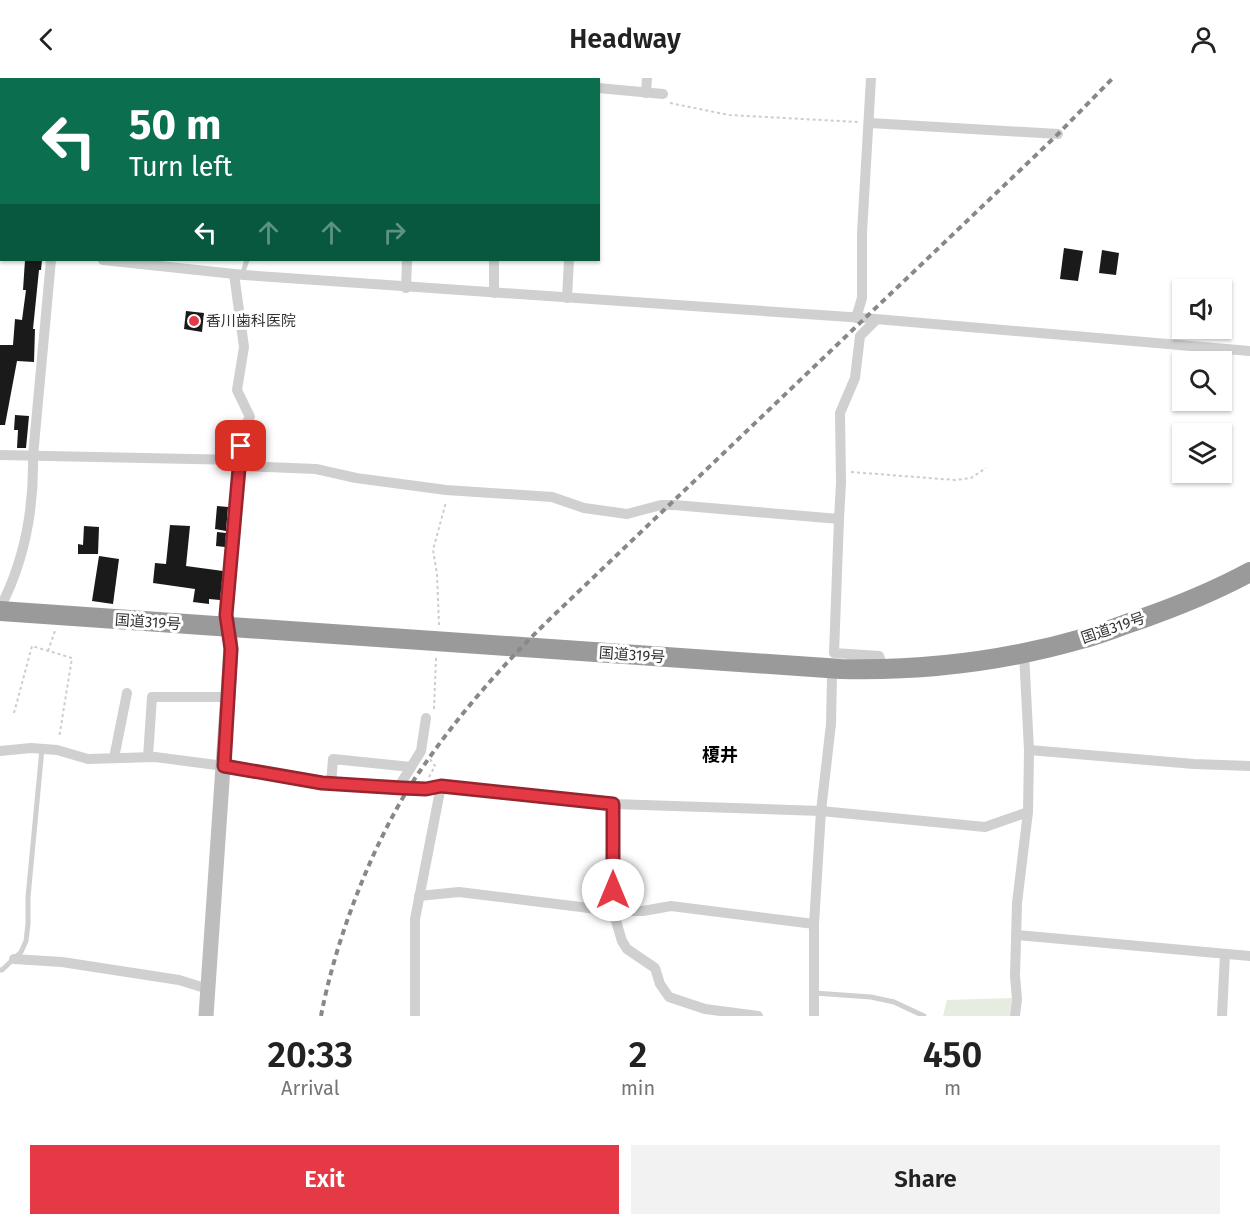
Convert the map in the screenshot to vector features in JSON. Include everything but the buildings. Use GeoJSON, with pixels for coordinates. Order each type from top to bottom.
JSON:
{"type":"FeatureCollection","features":[{"type":"Feature","properties":{"kind":"highway","name":"国道319号"},"geometry":{"type":"LineString","coordinates":[[0,610],[543,649],[884,670],[937,666],[1024,653],[1087,638],[1158,613],[1232,582],[1250,572]]}},
{"type":"Feature","properties":{"kind":"street"},"geometry":{"type":"LineString","coordinates":[[646,93],[647,78]]}},
{"type":"Feature","properties":{"kind":"street"},"geometry":{"type":"LineString","coordinates":[[856,318],[862,298],[862,233],[871,78]]}},
{"type":"Feature","properties":{"kind":"street"},"geometry":{"type":"LineString","coordinates":[[600,88],[646,93],[663,98]]}},
{"type":"Feature","properties":{"kind":"street"},"geometry":{"type":"LineString","coordinates":[[870,123],[1058,134]]}},
{"type":"Feature","properties":{"kind":"street"},"geometry":{"type":"LineString","coordinates":[[0,610],[21,559],[33,479],[33,456],[51,261]]}},
{"type":"Feature","properties":{"kind":"street"},"geometry":{"type":"LineString","coordinates":[[113,261],[406,288],[856,318],[1250,351]]}},
{"type":"Feature","properties":{"kind":"street"},"geometry":{"type":"LineString","coordinates":[[406,288],[407,261]]}},
{"type":"Feature","properties":{"kind":"street"},"geometry":{"type":"LineString","coordinates":[[494,261],[494,293]]}},
{"type":"Feature","properties":{"kind":"street"},"geometry":{"type":"LineString","coordinates":[[567,298],[569,261]]}},
{"type":"Feature","properties":{"kind":"street"},"geometry":{"type":"LineString","coordinates":[[206,1016],[231,649],[226,615],[242,431],[250,417],[237,390],[243,347],[238,274]]}},
{"type":"Feature","properties":{"kind":"street"},"geometry":{"type":"LineString","coordinates":[[876,320],[860,336],[855,378],[840,413],[841,471],[834,653],[879,656],[884,670]]}},
{"type":"Feature","properties":{"kind":"street"},"geometry":{"type":"LineString","coordinates":[[0,455],[240,463],[316,469],[356,478],[446,490],[552,497],[584,508],[627,514],[661,505],[674,505],[839,519]]}},
{"type":"Feature","properties":{"kind":"street"},"geometry":{"type":"LineString","coordinates":[[1015,1016],[1017,903],[1028,812],[1029,750],[1024,653]]}},
{"type":"Feature","properties":{"kind":"street"},"geometry":{"type":"LineString","coordinates":[[814,1016],[814,924],[821,811],[831,724],[832,676]]}},
{"type":"Feature","properties":{"kind":"street"},"geometry":{"type":"LineString","coordinates":[[114,758],[126,693]]}},
{"type":"Feature","properties":{"kind":"street"},"geometry":{"type":"LineString","coordinates":[[148,757],[152,697],[228,697]]}},
{"type":"Feature","properties":{"kind":"street"},"geometry":{"type":"LineString","coordinates":[[398,788],[421,751],[426,718]]}},
{"type":"Feature","properties":{"kind":"street"},"geometry":{"type":"LineString","coordinates":[[0,752],[42,749],[57,750],[88,759],[148,757],[224,766],[331,784],[426,789],[441,786],[613,804],[821,811],[985,826],[1028,812]]}},
{"type":"Feature","properties":{"kind":"street"},"geometry":{"type":"LineString","coordinates":[[1029,750],[1250,766]]}},
{"type":"Feature","properties":{"kind":"street"},"geometry":{"type":"LineString","coordinates":[[331,784],[333,759],[411,767]]}},
{"type":"Feature","properties":{"kind":"street"},"geometry":{"type":"LineString","coordinates":[[415,1016],[415,919],[441,786]]}},
{"type":"Feature","properties":{"kind":"street"},"geometry":{"type":"LineString","coordinates":[[613,804],[613,911],[622,941],[627,949],[655,968],[660,984],[669,998],[705,1010],[758,1016]]}},
{"type":"Feature","properties":{"kind":"street"},"geometry":{"type":"LineString","coordinates":[[419,896],[459,892],[613,911],[643,911],[671,906],[814,924]]}},
{"type":"Feature","properties":{"kind":"street"},"geometry":{"type":"LineString","coordinates":[[1017,935],[1250,956]]}},
{"type":"Feature","properties":{"kind":"street"},"geometry":{"type":"LineString","coordinates":[[1222,1016],[1225,954]]}},
{"type":"Feature","properties":{"kind":"street"},"geometry":{"type":"LineString","coordinates":[[14,958],[62,962],[178,980],[208,989]]}},
{"type":"Feature","properties":{"kind":"lane"},"geometry":{"type":"LineString","coordinates":[[238,274],[246,261]]}},
{"type":"Feature","properties":{"kind":"lane"},"geometry":{"type":"LineString","coordinates":[[0,969],[2,970],[21,952],[26,941],[42,749]]}},
{"type":"Feature","properties":{"kind":"lane"},"geometry":{"type":"LineString","coordinates":[[814,993],[872,997],[894,1002],[924,1016]]}},
{"type":"Feature","properties":{"kind":"path"},"geometry":{"type":"LineString","coordinates":[[663,98],[729,115],[870,123]]}},
{"type":"Feature","properties":{"kind":"path"},"geometry":{"type":"LineString","coordinates":[[841,471],[955,480],[971,478],[986,468]]}},
{"type":"Feature","properties":{"kind":"path"},"geometry":{"type":"LineString","coordinates":[[438,628],[439,611],[433,550],[446,506],[446,490]]}},
{"type":"Feature","properties":{"kind":"path"},"geometry":{"type":"LineString","coordinates":[[48,651],[61,616]]}},
{"type":"Feature","properties":{"kind":"path"},"geometry":{"type":"LineString","coordinates":[[14,713],[32,646],[72,658],[57,750]]}},
{"type":"Feature","properties":{"kind":"shaded area"},"geometry":{"type":"Polygon","coordinates":[[[1012,998],[1010,1016],[943,1016],[947,1000],[1012,998]]]}},
{"type":"Feature","properties":{"kind":"railway"},"geometry":{"type":"LineString","coordinates":[[321,1016],[327,987],[345,928],[381,839],[410,786],[442,740],[477,696],[554,615],[1058,134],[1113,78]]}},
{"type":"Feature","properties":{"kind":"place","name":"香川歯科医院"},"geometry":{"type":"Point","coordinates":[194,321]}},
{"type":"Feature","properties":{"kind":"district","name":"榎井"},"geometry":{"type":"Point","coordinates":[720,755]}},
{"type":"Feature","properties":{"kind":"route"},"geometry":{"type":"LineString","coordinates":[[241,446],[226,615],[231,649],[224,766],[322,783],[426,789],[441,786],[613,804],[613,890]]}}]}
